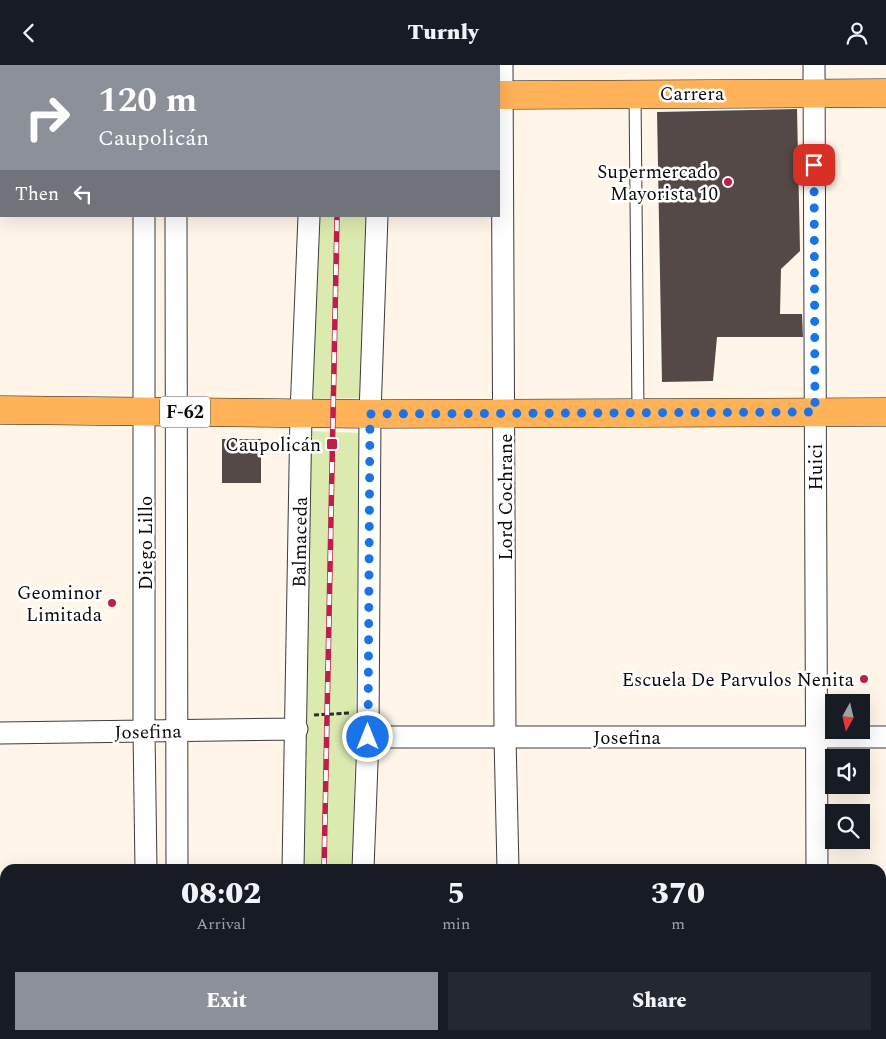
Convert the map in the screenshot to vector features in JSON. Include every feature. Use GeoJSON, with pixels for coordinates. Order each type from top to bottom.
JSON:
{"type":"FeatureCollection","features":[{"type":"Feature","properties":{"kind":"main road","name":"Carrera"},"geometry":{"type":"LineString","coordinates":[[500,95],[886,93]]}},
{"type":"Feature","properties":{"kind":"main road","name":"F-62"},"geometry":{"type":"LineString","coordinates":[[0,411],[370,414],[886,412]]}},
{"type":"Feature","properties":{"kind":"street","name":"Lord Cochrane"},"geometry":{"type":"LineString","coordinates":[[502,65],[500,95],[505,412],[505,737],[508,864]]}},
{"type":"Feature","properties":{"kind":"street","name":"Huici"},"geometry":{"type":"LineString","coordinates":[[814,65],[817,864]]}},
{"type":"Feature","properties":{"kind":"street","name":"Diego Lillo"},"geometry":{"type":"LineString","coordinates":[[144,217],[146,412],[144,731],[146,864]]}},
{"type":"Feature","properties":{"kind":"street","name":"Diego Lillo"},"geometry":{"type":"LineString","coordinates":[[176,217],[177,864]]}},
{"type":"Feature","properties":{"kind":"street","name":"Balmaceda"},"geometry":{"type":"LineString","coordinates":[[293,864],[301,413],[309,217]]}},
{"type":"Feature","properties":{"kind":"street"},"geometry":{"type":"LineString","coordinates":[[363,864],[368,737],[370,414],[377,217]]}},
{"type":"Feature","properties":{"kind":"street","name":"Josefina"},"geometry":{"type":"LineString","coordinates":[[0,733],[177,731],[297,723]]}},
{"type":"Feature","properties":{"kind":"street","name":"Josefina"},"geometry":{"type":"LineString","coordinates":[[368,737],[886,737]]}},
{"type":"Feature","properties":{"kind":"lane"},"geometry":{"type":"LineString","coordinates":[[635,93],[638,412]]}},
{"type":"Feature","properties":{"kind":"path"},"geometry":{"type":"LineString","coordinates":[[297,723],[368,711]]}},
{"type":"Feature","properties":{"kind":"green space"},"geometry":{"type":"Polygon","coordinates":[[[316,217],[368,217],[362,398],[309,399],[316,217]]]}},
{"type":"Feature","properties":{"kind":"green space"},"geometry":{"type":"Polygon","coordinates":[[[309,431],[360,433],[353,864],[301,864],[309,431]]]}},
{"type":"Feature","properties":{"kind":"building","name":"Supermercado Mayorista 10"},"geometry":{"type":"Polygon","coordinates":[[[797,109],[800,251],[781,269],[780,314],[802,314],[803,337],[717,337],[713,381],[662,382],[657,112],[797,109]]]}},
{"type":"Feature","properties":{"kind":"building"},"geometry":{"type":"Polygon","coordinates":[[[222,439],[261,439],[261,483],[222,483],[222,439]]]}},
{"type":"Feature","properties":{"kind":"railway"},"geometry":{"type":"LineString","coordinates":[[324,864],[337,217]]}},
{"type":"Feature","properties":{"kind":"place","name":"Supermercado Mayorista 10"},"geometry":{"type":"Point","coordinates":[728,182]}},
{"type":"Feature","properties":{"kind":"place","name":"Caupolicán"},"geometry":{"type":"Point","coordinates":[332,444]}},
{"type":"Feature","properties":{"kind":"place","name":"Geominor Limitada"},"geometry":{"type":"Point","coordinates":[112,603]}},
{"type":"Feature","properties":{"kind":"place","name":"Escuela De Parvulos Nenita"},"geometry":{"type":"Point","coordinates":[864,679]}},
{"type":"Feature","properties":{"kind":"route"},"geometry":{"type":"LineString","coordinates":[[368,737],[370,414],[815,412],[814,165]]}}]}
